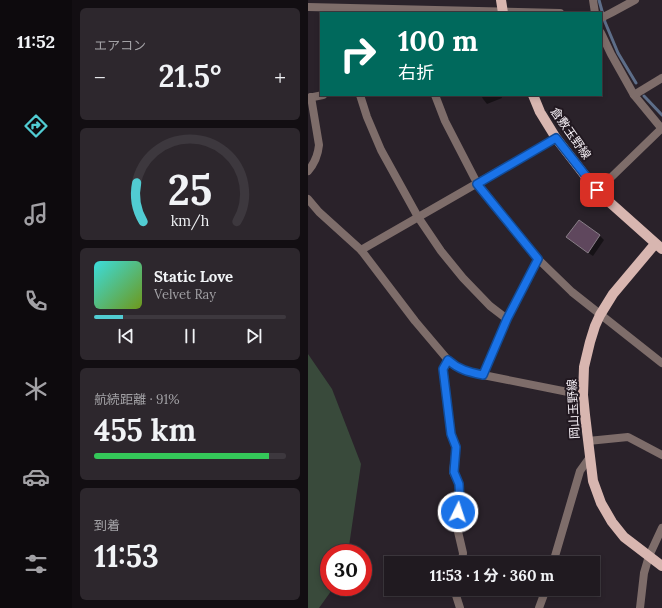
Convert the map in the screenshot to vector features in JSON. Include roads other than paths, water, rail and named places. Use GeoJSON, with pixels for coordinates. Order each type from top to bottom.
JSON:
{"type":"FeatureCollection","features":[{"type":"Feature","properties":{"kind":"main road"},"geometry":{"type":"LineString","coordinates":[[501,0],[502,12]]}},
{"type":"Feature","properties":{"kind":"main road","name":"倉敷玉野線"},"geometry":{"type":"LineString","coordinates":[[532,96],[540,112],[556,138],[597,190],[659,246]]}},
{"type":"Feature","properties":{"kind":"main road","name":"岡山玉野線"},"geometry":{"type":"LineString","coordinates":[[659,246],[613,294],[600,315],[590,342],[584,367],[583,395],[593,481],[601,503],[612,522],[624,537],[662,566]]}},
{"type":"Feature","properties":{"kind":"street"},"geometry":{"type":"LineString","coordinates":[[410,0],[411,11]]}},
{"type":"Feature","properties":{"kind":"street"},"geometry":{"type":"LineString","coordinates":[[593,0],[595,12]]}},
{"type":"Feature","properties":{"kind":"street"},"geometry":{"type":"LineString","coordinates":[[602,18],[634,0]]}},
{"type":"Feature","properties":{"kind":"street"},"geometry":{"type":"LineString","coordinates":[[308,8],[344,11],[502,12]]}},
{"type":"Feature","properties":{"kind":"street"},"geometry":{"type":"LineString","coordinates":[[597,190],[662,129],[634,94],[602,35]]}},
{"type":"Feature","properties":{"kind":"street"},"geometry":{"type":"LineString","coordinates":[[634,94],[662,78]]}},
{"type":"Feature","properties":{"kind":"street"},"geometry":{"type":"LineString","coordinates":[[308,171],[315,161],[319,144],[310,97],[320,95]]}},
{"type":"Feature","properties":{"kind":"street"},"geometry":{"type":"LineString","coordinates":[[360,96],[367,117],[381,150],[418,218],[441,251],[463,278],[490,306],[507,319]]}},
{"type":"Feature","properties":{"kind":"street"},"geometry":{"type":"LineString","coordinates":[[435,96],[445,121],[477,184],[538,259],[572,292],[662,363]]}},
{"type":"Feature","properties":{"kind":"street"},"geometry":{"type":"LineString","coordinates":[[361,250],[556,138]]}},
{"type":"Feature","properties":{"kind":"street"},"geometry":{"type":"LineString","coordinates":[[308,199],[319,212],[361,250],[415,321],[448,360],[455,366],[465,371],[583,395]]}},
{"type":"Feature","properties":{"kind":"street"},"geometry":{"type":"LineString","coordinates":[[483,375],[507,319],[538,259]]}},
{"type":"Feature","properties":{"kind":"street"},"geometry":{"type":"LineString","coordinates":[[448,360],[443,369],[451,434],[456,447],[454,472],[459,484],[460,502],[456,523],[463,556]]}},
{"type":"Feature","properties":{"kind":"street"},"geometry":{"type":"LineString","coordinates":[[588,441],[628,437],[662,456]]}},
{"type":"Feature","properties":{"kind":"street"},"geometry":{"type":"LineString","coordinates":[[555,556],[580,471],[590,457]]}},
{"type":"Feature","properties":{"kind":"street"},"geometry":{"type":"LineString","coordinates":[[640,608],[644,573],[649,556],[662,528]]}},
{"type":"Feature","properties":{"kind":"street"},"geometry":{"type":"LineString","coordinates":[[456,596],[460,608]]}},
{"type":"Feature","properties":{"kind":"street"},"geometry":{"type":"LineString","coordinates":[[540,608],[544,596]]}},
{"type":"Feature","properties":{"kind":"waterway"},"geometry":{"type":"LineString","coordinates":[[599,0],[605,22],[618,53],[636,83]]}},
{"type":"Feature","properties":{"kind":"waterway"},"geometry":{"type":"LineString","coordinates":[[644,96],[662,115]]}}]}
